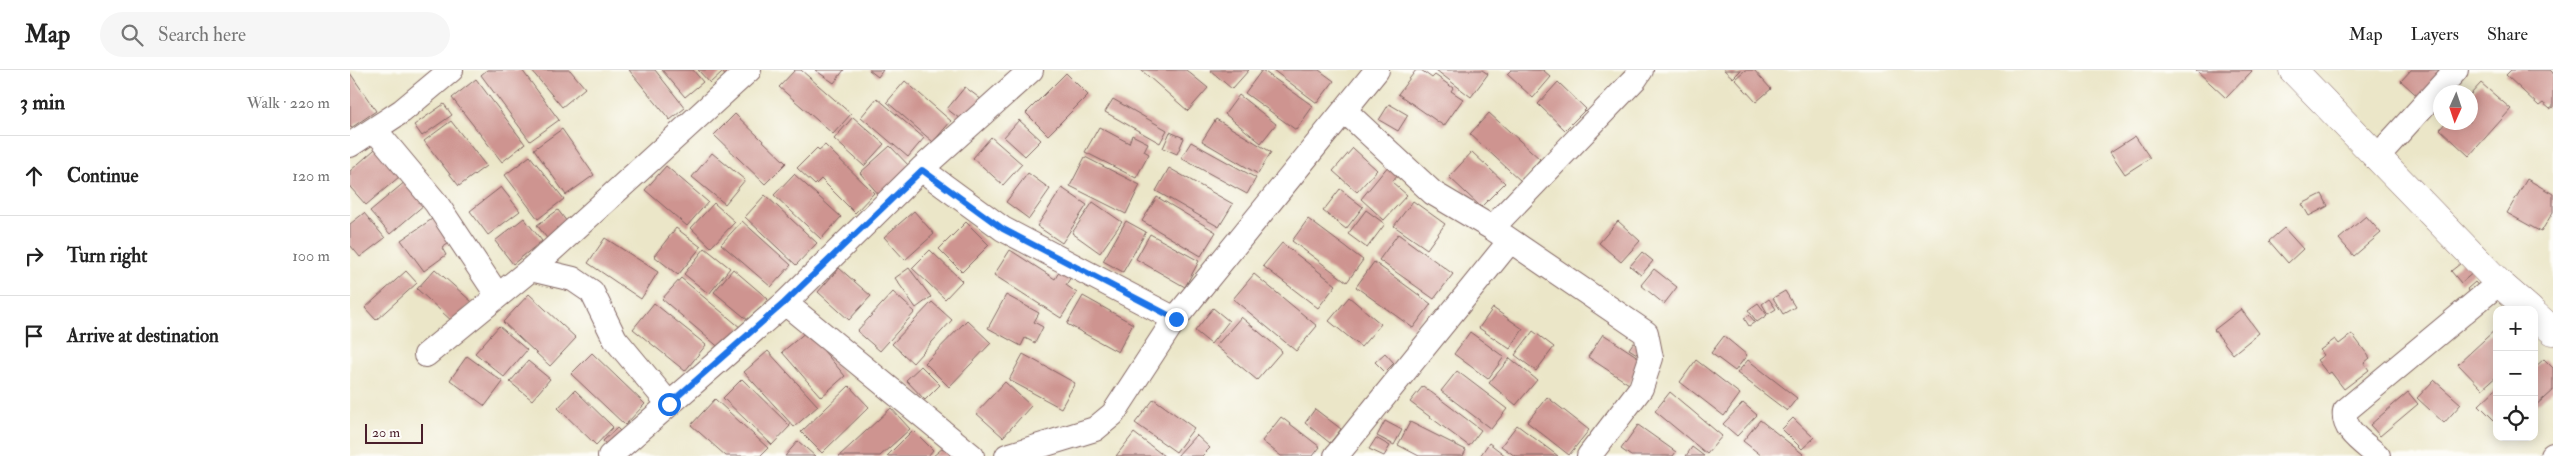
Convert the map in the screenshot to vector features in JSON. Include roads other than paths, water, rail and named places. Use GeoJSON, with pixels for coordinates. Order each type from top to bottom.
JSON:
{"type":"FeatureCollection","features":[{"type":"Feature","properties":{"kind":"street"},"geometry":{"type":"LineString","coordinates":[[350,145],[402,111],[451,70]]}},
{"type":"Feature","properties":{"kind":"street"},"geometry":{"type":"LineString","coordinates":[[426,355],[530,269],[749,70]]}},
{"type":"Feature","properties":{"kind":"street"},"geometry":{"type":"LineString","coordinates":[[610,456],[784,303],[922,170],[1031,70]]}},
{"type":"Feature","properties":{"kind":"street"},"geometry":{"type":"LineString","coordinates":[[1007,456],[1095,429],[1113,414],[1176,319],[1377,70]]}},
{"type":"Feature","properties":{"kind":"street"},"geometry":{"type":"LineString","coordinates":[[1336,456],[1501,235],[1641,70]]}},
{"type":"Feature","properties":{"kind":"street"},"geometry":{"type":"LineString","coordinates":[[2293,70],[2376,158],[2499,283],[2544,320]]}},
{"type":"Feature","properties":{"kind":"street"},"geometry":{"type":"LineString","coordinates":[[2376,158],[2456,70]]}},
{"type":"Feature","properties":{"kind":"street"},"geometry":{"type":"LineString","coordinates":[[1345,111],[1433,193],[1501,235],[1646,333],[1651,358],[1641,388],[1589,456]]}},
{"type":"Feature","properties":{"kind":"street"},"geometry":{"type":"LineString","coordinates":[[375,130],[436,203],[498,296]]}},
{"type":"Feature","properties":{"kind":"street"},"geometry":{"type":"LineString","coordinates":[[922,170],[1003,229],[1176,319]]}},
{"type":"Feature","properties":{"kind":"street"},"geometry":{"type":"LineString","coordinates":[[530,269],[573,279],[592,292],[615,339],[669,404]]}},
{"type":"Feature","properties":{"kind":"street"},"geometry":{"type":"LineString","coordinates":[[2378,456],[2347,428],[2344,420],[2345,411],[2499,283]]}},
{"type":"Feature","properties":{"kind":"street"},"geometry":{"type":"LineString","coordinates":[[784,303],[972,456]]}}]}
